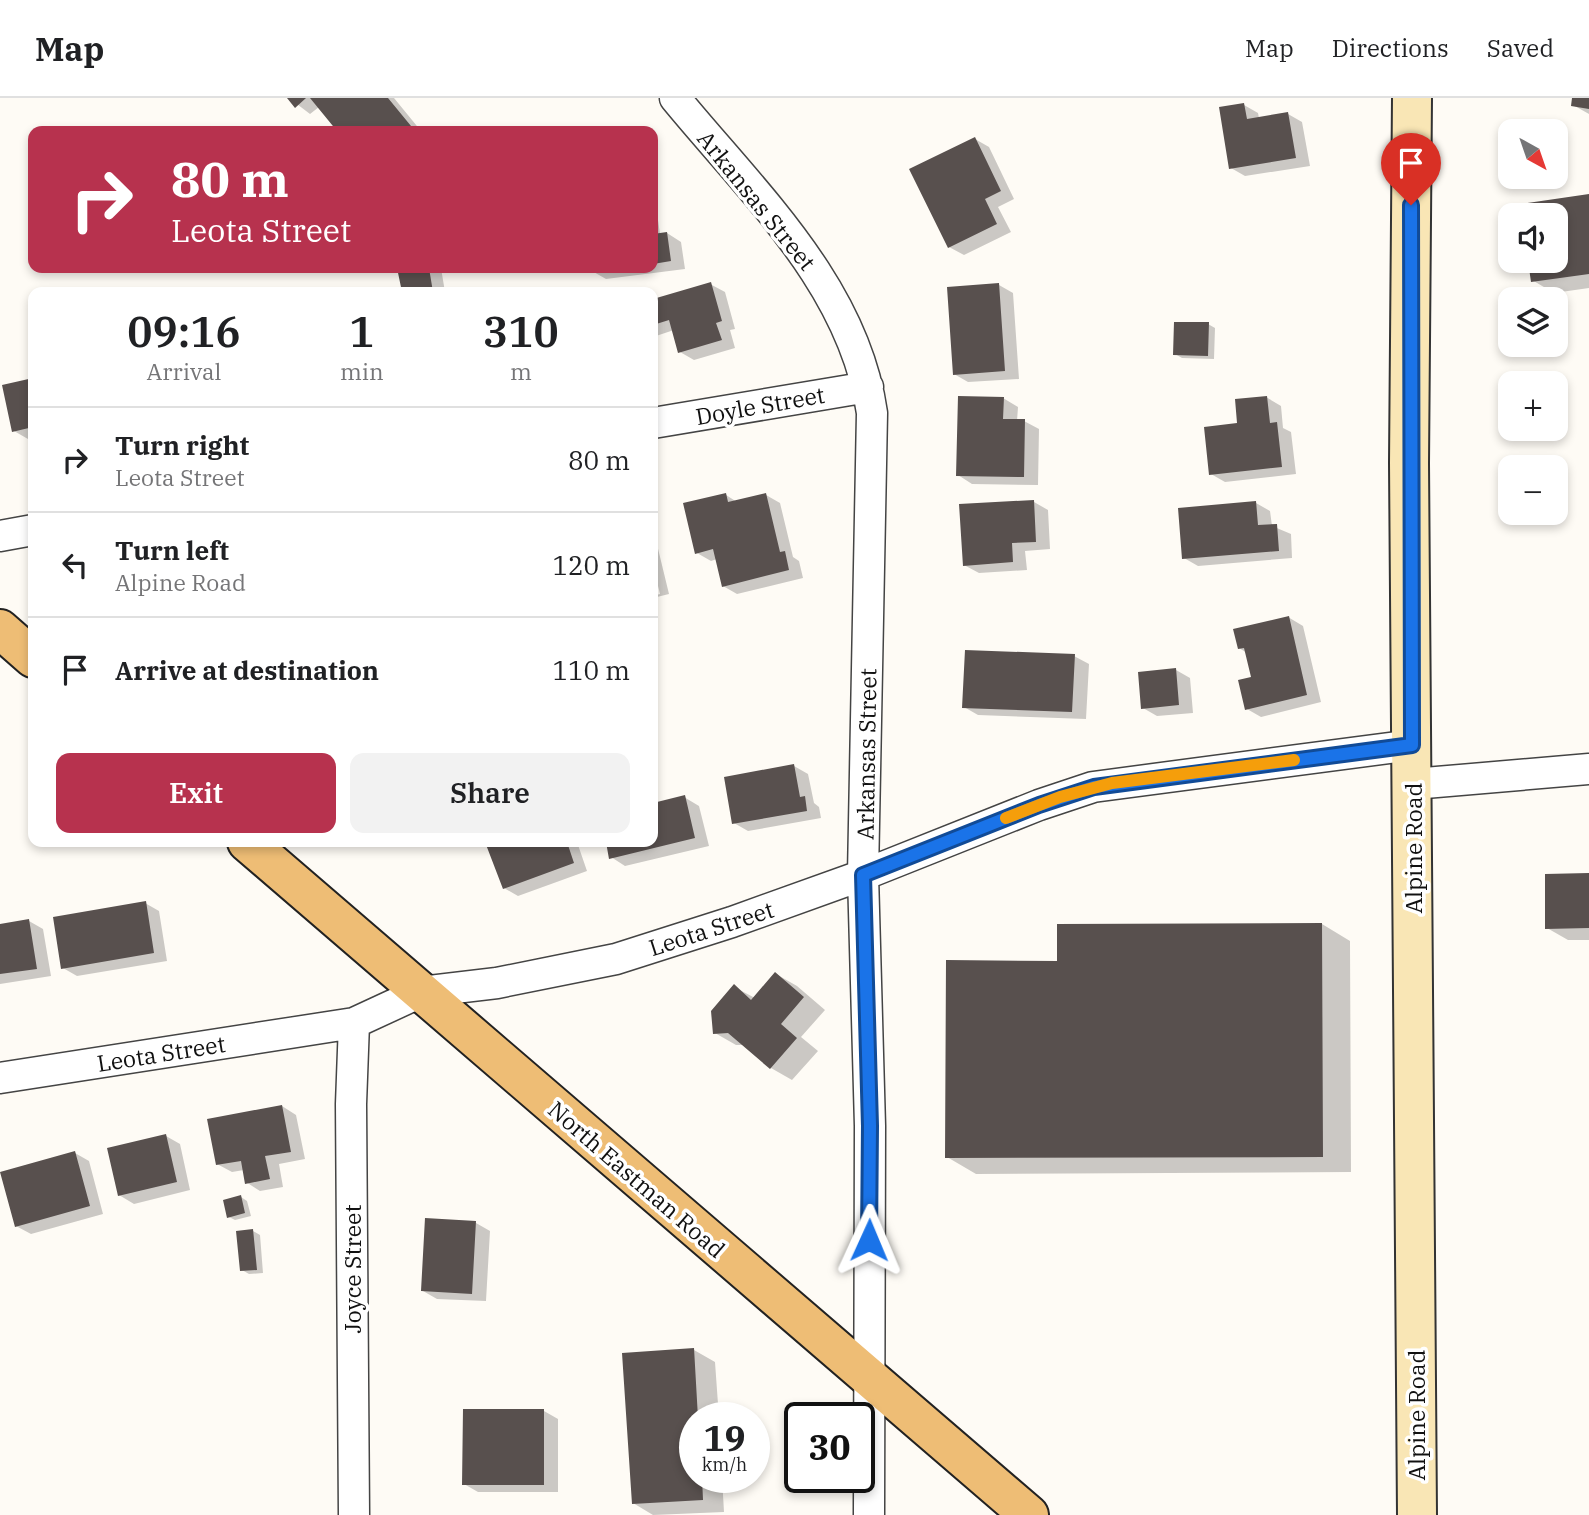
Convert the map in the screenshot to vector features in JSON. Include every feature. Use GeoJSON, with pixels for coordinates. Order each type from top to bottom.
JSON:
{"type":"FeatureCollection","features":[{"type":"Feature","properties":{"kind":"main road","name":"Alpine Road"},"geometry":{"type":"LineString","coordinates":[[1412,98],[1409,463],[1417,1515]]}},
{"type":"Feature","properties":{"kind":"main road"},"geometry":{"type":"LineString","coordinates":[[0,629],[28,654]]}},
{"type":"Feature","properties":{"kind":"main road","name":"North Eastman Road"},"geometry":{"type":"LineString","coordinates":[[253,847],[1029,1515]]}},
{"type":"Feature","properties":{"kind":"street","name":"Arkansas Street"},"geometry":{"type":"LineString","coordinates":[[675,98],[820,278],[853,337],[868,387],[873,446],[863,875],[870,1126],[867,1377],[869,1515]]}},
{"type":"Feature","properties":{"kind":"street","name":"Doyle Street"},"geometry":{"type":"LineString","coordinates":[[658,423],[868,387]]}},
{"type":"Feature","properties":{"kind":"street"},"geometry":{"type":"LineString","coordinates":[[0,536],[28,531]]}},
{"type":"Feature","properties":{"kind":"street","name":"Leota Street"},"geometry":{"type":"LineString","coordinates":[[0,1078],[354,1023],[421,992],[509,981],[616,959],[732,922],[863,875],[1039,805],[1094,787],[1412,745]]}},
{"type":"Feature","properties":{"kind":"street"},"geometry":{"type":"LineString","coordinates":[[1413,784],[1589,769]]}},
{"type":"Feature","properties":{"kind":"street","name":"Joyce Street"},"geometry":{"type":"LineString","coordinates":[[354,1023],[351,1104],[354,1515]]}},
{"type":"Feature","properties":{"kind":"building"},"geometry":{"type":"Polygon","coordinates":[[[287,98],[306,98],[295,108],[287,98]]]}},
{"type":"Feature","properties":{"kind":"building"},"geometry":{"type":"Polygon","coordinates":[[[310,98],[388,98],[411,126],[333,126],[310,98]]]}},
{"type":"Feature","properties":{"kind":"building"},"geometry":{"type":"Polygon","coordinates":[[[1572,98],[1589,98],[1589,109],[1571,106],[1572,98]]]}},
{"type":"Feature","properties":{"kind":"building"},"geometry":{"type":"Polygon","coordinates":[[[1244,103],[1247,119],[1288,112],[1296,158],[1229,169],[1219,107],[1244,103]]]}},
{"type":"Feature","properties":{"kind":"building"},"geometry":{"type":"Polygon","coordinates":[[[975,137],[1001,191],[985,199],[997,224],[948,248],[909,169],[975,137]]]}},
{"type":"Feature","properties":{"kind":"building"},"geometry":{"type":"Polygon","coordinates":[[[1589,194],[1589,274],[1531,282],[1530,273],[1568,273],[1568,203],[1527,203],[1589,194]]]}},
{"type":"Feature","properties":{"kind":"building"},"geometry":{"type":"Polygon","coordinates":[[[667,232],[671,261],[658,263],[658,233],[667,232]]]}},
{"type":"Feature","properties":{"kind":"building"},"geometry":{"type":"Polygon","coordinates":[[[398,273],[430,273],[432,287],[401,287],[398,273]]]}},
{"type":"Feature","properties":{"kind":"building"},"geometry":{"type":"Polygon","coordinates":[[[711,282],[722,321],[716,323],[722,340],[678,353],[669,320],[658,323],[658,298],[711,282]]]}},
{"type":"Feature","properties":{"kind":"building"},"geometry":{"type":"Polygon","coordinates":[[[999,283],[1005,371],[953,375],[947,287],[999,283]]]}},
{"type":"Feature","properties":{"kind":"building"},"geometry":{"type":"Polygon","coordinates":[[[1174,322],[1209,322],[1208,356],[1173,355],[1174,322]]]}},
{"type":"Feature","properties":{"kind":"building"},"geometry":{"type":"Polygon","coordinates":[[[28,379],[28,428],[12,432],[2,385],[28,379]]]}},
{"type":"Feature","properties":{"kind":"building"},"geometry":{"type":"Polygon","coordinates":[[[958,396],[1004,397],[1003,419],[1025,419],[1024,477],[956,476],[958,396]]]}},
{"type":"Feature","properties":{"kind":"building"},"geometry":{"type":"Polygon","coordinates":[[[1267,396],[1270,423],[1277,422],[1282,467],[1209,475],[1204,427],[1237,423],[1235,399],[1267,396]]]}},
{"type":"Feature","properties":{"kind":"building"},"geometry":{"type":"Polygon","coordinates":[[[726,493],[728,502],[766,493],[780,552],[785,551],[789,570],[722,587],[713,549],[695,554],[683,503],[726,493]]]}},
{"type":"Feature","properties":{"kind":"building"},"geometry":{"type":"Polygon","coordinates":[[[1034,500],[1036,542],[1012,543],[1013,562],[963,566],[959,504],[1034,500]]]}},
{"type":"Feature","properties":{"kind":"building"},"geometry":{"type":"Polygon","coordinates":[[[1256,501],[1258,525],[1277,524],[1279,551],[1182,559],[1178,508],[1256,501]]]}},
{"type":"Feature","properties":{"kind":"building"},"geometry":{"type":"Polygon","coordinates":[[[1289,616],[1307,695],[1245,710],[1238,680],[1251,677],[1244,648],[1238,649],[1233,629],[1289,616]]]}},
{"type":"Feature","properties":{"kind":"building"},"geometry":{"type":"Polygon","coordinates":[[[965,650],[1075,654],[1072,712],[962,708],[965,650]]]}},
{"type":"Feature","properties":{"kind":"building"},"geometry":{"type":"Polygon","coordinates":[[[1176,668],[1179,705],[1141,709],[1138,672],[1176,668]]]}},
{"type":"Feature","properties":{"kind":"building"},"geometry":{"type":"Polygon","coordinates":[[[794,764],[800,797],[805,796],[807,811],[732,824],[724,777],[794,764]]]}},
{"type":"Feature","properties":{"kind":"building"},"geometry":{"type":"Polygon","coordinates":[[[685,795],[695,838],[609,859],[607,847],[658,847],[658,802],[685,795]]]}},
{"type":"Feature","properties":{"kind":"building"},"geometry":{"type":"Polygon","coordinates":[[[487,847],[569,847],[574,863],[503,889],[487,847]]]}},
{"type":"Feature","properties":{"kind":"building"},"geometry":{"type":"Polygon","coordinates":[[[1589,873],[1589,928],[1545,929],[1545,874],[1589,873]]]}},
{"type":"Feature","properties":{"kind":"building"},"geometry":{"type":"Polygon","coordinates":[[[146,901],[154,953],[61,969],[53,917],[146,901]]]}},
{"type":"Feature","properties":{"kind":"building"},"geometry":{"type":"Polygon","coordinates":[[[29,919],[37,969],[0,974],[0,924],[29,919]]]}},
{"type":"Feature","properties":{"kind":"building"},"geometry":{"type":"Polygon","coordinates":[[[1322,923],[1323,1157],[945,1158],[946,960],[1057,961],[1057,924],[1322,923]]]}},
{"type":"Feature","properties":{"kind":"building"},"geometry":{"type":"Polygon","coordinates":[[[775,972],[804,997],[781,1024],[797,1038],[770,1069],[728,1033],[713,1034],[711,1011],[734,984],[751,1000],[775,972]]]}},
{"type":"Feature","properties":{"kind":"building"},"geometry":{"type":"Polygon","coordinates":[[[282,1105],[291,1152],[265,1156],[270,1179],[245,1184],[241,1161],[216,1165],[207,1119],[282,1105]]]}},
{"type":"Feature","properties":{"kind":"building"},"geometry":{"type":"Polygon","coordinates":[[[166,1134],[177,1182],[118,1196],[107,1148],[166,1134]]]}},
{"type":"Feature","properties":{"kind":"building"},"geometry":{"type":"Polygon","coordinates":[[[75,1151],[90,1206],[15,1227],[0,1172],[75,1151]]]}},
{"type":"Feature","properties":{"kind":"building"},"geometry":{"type":"Polygon","coordinates":[[[241,1195],[245,1213],[227,1218],[223,1200],[241,1195]]]}},
{"type":"Feature","properties":{"kind":"building"},"geometry":{"type":"Polygon","coordinates":[[[425,1218],[476,1221],[472,1294],[421,1291],[425,1218]]]}},
{"type":"Feature","properties":{"kind":"building"},"geometry":{"type":"Polygon","coordinates":[[[253,1229],[257,1270],[240,1271],[236,1231],[253,1229]]]}},
{"type":"Feature","properties":{"kind":"building"},"geometry":{"type":"Polygon","coordinates":[[[694,1348],[697,1402],[679,1402],[679,1493],[703,1493],[703,1500],[632,1504],[622,1353],[694,1348]]]}},
{"type":"Feature","properties":{"kind":"building"},"geometry":{"type":"Polygon","coordinates":[[[463,1409],[544,1409],[544,1485],[462,1485],[463,1409]]]}},
{"type":"Feature","properties":{"kind":"slow traffic"},"geometry":{"type":"LineString","coordinates":[[1006,818],[1060,797],[1112,783],[1294,760]]}},
{"type":"Feature","properties":{"kind":"route"},"geometry":{"type":"LineString","coordinates":[[869,1240],[870,1126],[863,875],[1039,805],[1094,787],[1412,745],[1409,463],[1411,205]]}}]}
